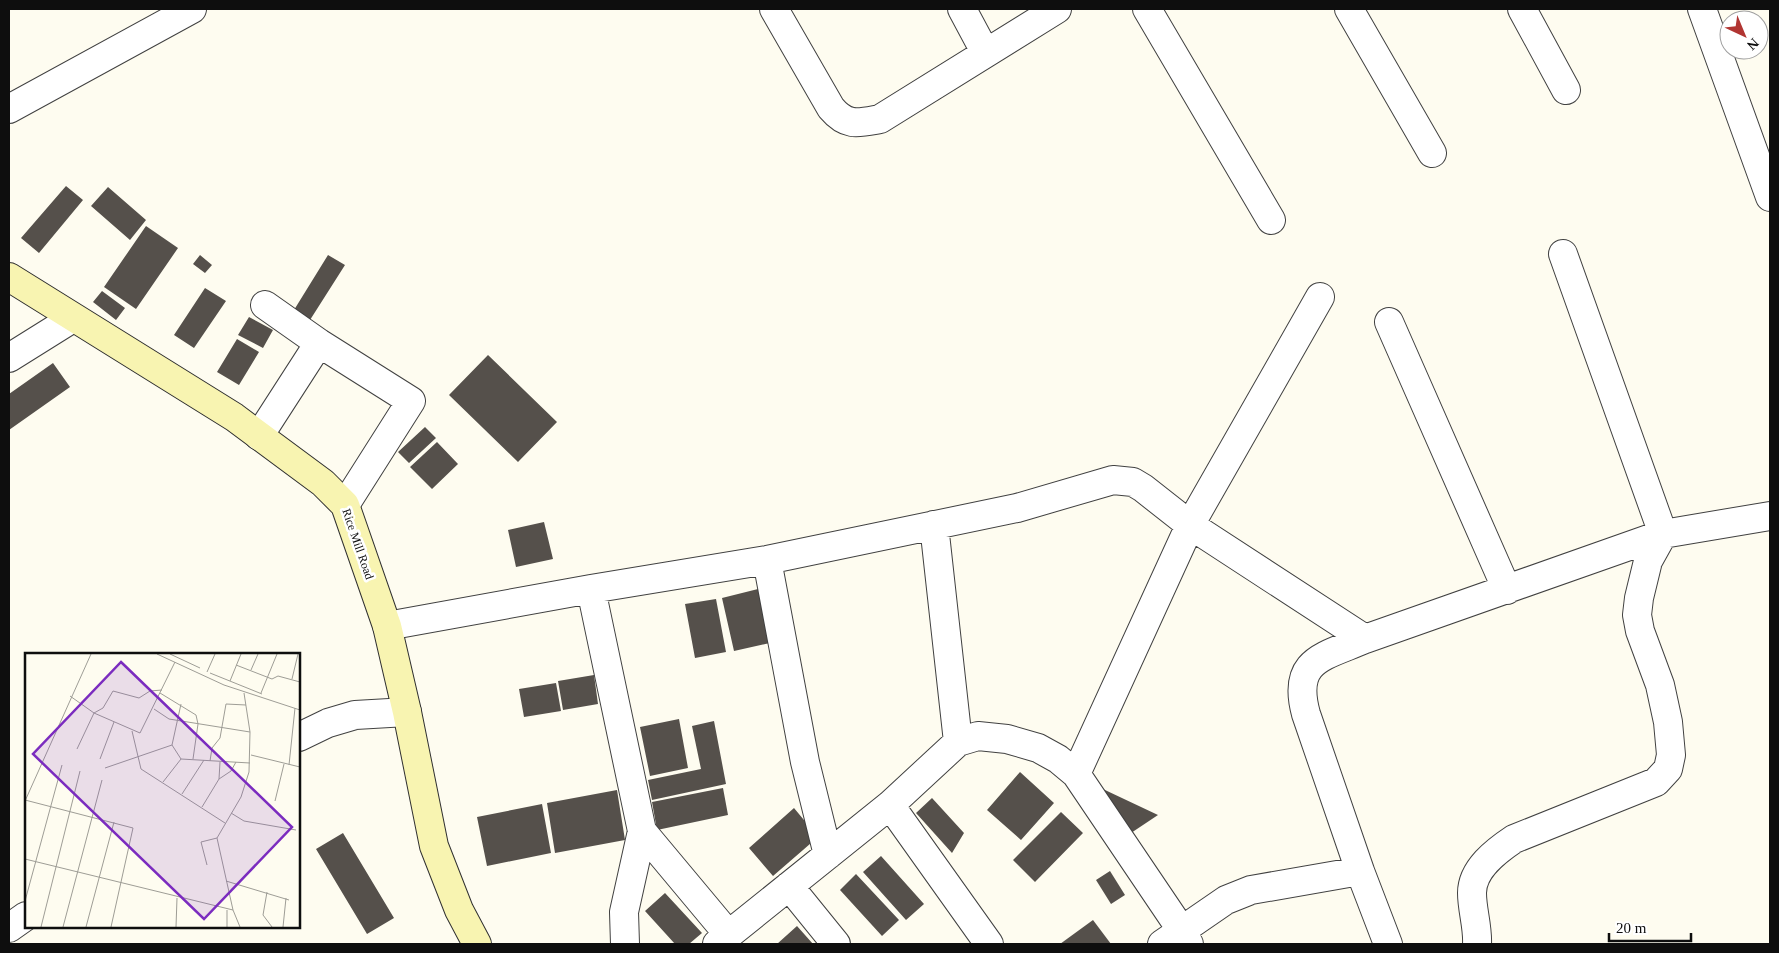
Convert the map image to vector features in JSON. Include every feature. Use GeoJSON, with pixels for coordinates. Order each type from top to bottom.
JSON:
{"type":"FeatureCollection","features":[{"type":"Feature","properties":{"kind":"main road","name":"Rice Mill Road"},"geometry":{"type":"LineString","coordinates":[[9,276],[73,318],[234,417],[323,483],[346,505],[386,626],[407,712],[434,846],[459,910],[477,944]]}},
{"type":"Feature","properties":{"kind":"street"},"geometry":{"type":"LineString","coordinates":[[9,110],[192,9]]}},
{"type":"Feature","properties":{"kind":"street"},"geometry":{"type":"LineString","coordinates":[[774,9],[831,108],[839,118],[850,122],[880,119],[1057,9]]}},
{"type":"Feature","properties":{"kind":"street"},"geometry":{"type":"LineString","coordinates":[[962,9],[985,52]]}},
{"type":"Feature","properties":{"kind":"street"},"geometry":{"type":"LineString","coordinates":[[1147,9],[1271,220]]}},
{"type":"Feature","properties":{"kind":"street"},"geometry":{"type":"LineString","coordinates":[[1349,9],[1432,153]]}},
{"type":"Feature","properties":{"kind":"street"},"geometry":{"type":"LineString","coordinates":[[1522,9],[1566,90]]}},
{"type":"Feature","properties":{"kind":"street"},"geometry":{"type":"LineString","coordinates":[[1702,9],[1770,197]]}},
{"type":"Feature","properties":{"kind":"street"},"geometry":{"type":"LineString","coordinates":[[1477,944],[1472,892],[1480,870],[1496,851],[1514,839],[1656,782],[1668,769],[1671,754],[1668,722],[1660,685],[1640,631],[1637,614],[1638,598],[1648,561],[1663,534],[1563,254]]}},
{"type":"Feature","properties":{"kind":"street"},"geometry":{"type":"LineString","coordinates":[[1076,774],[1190,525],[1320,297]]}},
{"type":"Feature","properties":{"kind":"street"},"geometry":{"type":"LineString","coordinates":[[265,305],[411,401],[346,505]]}},
{"type":"Feature","properties":{"kind":"street"},"geometry":{"type":"LineString","coordinates":[[9,358],[73,318]]}},
{"type":"Feature","properties":{"kind":"street"},"geometry":{"type":"LineString","coordinates":[[1389,322],[1506,590]]}},
{"type":"Feature","properties":{"kind":"street"},"geometry":{"type":"LineString","coordinates":[[259,436],[319,342]]}},
{"type":"Feature","properties":{"kind":"street"},"geometry":{"type":"LineString","coordinates":[[386,626],[767,560],[1018,508],[1113,480],[1133,482],[1143,488],[1190,525],[1366,639]]}},
{"type":"Feature","properties":{"kind":"street"},"geometry":{"type":"LineString","coordinates":[[1388,944],[1360,871],[1306,714],[1302,698],[1302,680],[1308,668],[1318,660],[1366,639],[1663,534],[1770,516]]}},
{"type":"Feature","properties":{"kind":"street"},"geometry":{"type":"LineString","coordinates":[[934,525],[958,742]]}},
{"type":"Feature","properties":{"kind":"street"},"geometry":{"type":"LineString","coordinates":[[767,560],[805,762],[828,855]]}},
{"type":"Feature","properties":{"kind":"street"},"geometry":{"type":"LineString","coordinates":[[591,589],[642,831],[624,912],[625,944]]}},
{"type":"Feature","properties":{"kind":"street"},"geometry":{"type":"LineString","coordinates":[[300,737],[328,723],[355,716],[407,712]]}},
{"type":"Feature","properties":{"kind":"street"},"geometry":{"type":"LineString","coordinates":[[642,831],[722,939],[890,805],[958,742],[978,736],[1007,739],[1038,748],[1058,759],[1076,774],[1178,940],[1226,900],[1251,890],[1360,871]]}},
{"type":"Feature","properties":{"kind":"street"},"geometry":{"type":"LineString","coordinates":[[890,805],[989,944]]}},
{"type":"Feature","properties":{"kind":"street"},"geometry":{"type":"LineString","coordinates":[[789,886],[836,944]]}},
{"type":"Feature","properties":{"kind":"street"},"geometry":{"type":"LineString","coordinates":[[9,928],[25,917]]}},
{"type":"Feature","properties":{"kind":"building"},"geometry":{"type":"Polygon","coordinates":[[[66,186],[83,200],[39,253],[21,238],[66,186]]]}},
{"type":"Feature","properties":{"kind":"building"},"geometry":{"type":"Polygon","coordinates":[[[108,187],[146,220],[130,240],[91,206],[108,187]]]}},
{"type":"Feature","properties":{"kind":"building"},"geometry":{"type":"Polygon","coordinates":[[[146,226],[178,248],[136,309],[104,287],[146,226]]]}},
{"type":"Feature","properties":{"kind":"building"},"geometry":{"type":"Polygon","coordinates":[[[200,255],[212,265],[205,273],[193,264],[200,255]]]}},
{"type":"Feature","properties":{"kind":"building"},"geometry":{"type":"Polygon","coordinates":[[[328,255],[345,265],[310,320],[294,310],[328,255]]]}},
{"type":"Feature","properties":{"kind":"building"},"geometry":{"type":"Polygon","coordinates":[[[205,288],[226,301],[194,348],[174,335],[205,288]]]}},
{"type":"Feature","properties":{"kind":"building"},"geometry":{"type":"Polygon","coordinates":[[[102,291],[125,308],[116,320],[93,302],[102,291]]]}},
{"type":"Feature","properties":{"kind":"building"},"geometry":{"type":"Polygon","coordinates":[[[249,317],[273,330],[263,348],[238,335],[249,317]]]}},
{"type":"Feature","properties":{"kind":"building"},"geometry":{"type":"Polygon","coordinates":[[[237,339],[259,352],[239,385],[217,372],[237,339]]]}},
{"type":"Feature","properties":{"kind":"building"},"geometry":{"type":"Polygon","coordinates":[[[488,355],[557,422],[518,462],[449,395],[488,355]]]}},
{"type":"Feature","properties":{"kind":"building"},"geometry":{"type":"Polygon","coordinates":[[[53,363],[70,387],[9,430],[9,394],[53,363]]]}},
{"type":"Feature","properties":{"kind":"building"},"geometry":{"type":"Polygon","coordinates":[[[425,427],[436,438],[409,463],[398,452],[425,427]]]}},
{"type":"Feature","properties":{"kind":"building"},"geometry":{"type":"Polygon","coordinates":[[[437,442],[458,464],[432,489],[410,467],[437,442]]]}},
{"type":"Feature","properties":{"kind":"building"},"geometry":{"type":"Polygon","coordinates":[[[544,522],[553,559],[516,567],[508,530],[544,522]]]}},
{"type":"Feature","properties":{"kind":"building"},"geometry":{"type":"Polygon","coordinates":[[[758,589],[770,643],[734,651],[722,598],[758,589]]]}},
{"type":"Feature","properties":{"kind":"building"},"geometry":{"type":"Polygon","coordinates":[[[716,599],[726,652],[695,658],[685,604],[716,599]]]}},
{"type":"Feature","properties":{"kind":"building"},"geometry":{"type":"Polygon","coordinates":[[[594,675],[598,704],[563,710],[558,681],[594,675]]]}},
{"type":"Feature","properties":{"kind":"building"},"geometry":{"type":"Polygon","coordinates":[[[556,683],[561,711],[524,717],[519,689],[556,683]]]}},
{"type":"Feature","properties":{"kind":"building"},"geometry":{"type":"Polygon","coordinates":[[[679,719],[688,768],[650,776],[640,727],[679,719]]]}},
{"type":"Feature","properties":{"kind":"building"},"geometry":{"type":"Polygon","coordinates":[[[714,721],[726,784],[652,800],[648,780],[701,769],[692,726],[714,721]]]}},
{"type":"Feature","properties":{"kind":"building"},"geometry":{"type":"Polygon","coordinates":[[[1020,772],[1054,803],[1021,840],[987,810],[1020,772]]]}},
{"type":"Feature","properties":{"kind":"building"},"geometry":{"type":"Polygon","coordinates":[[[1088,782],[1158,815],[1125,837],[1088,782]]]}},
{"type":"Feature","properties":{"kind":"building"},"geometry":{"type":"Polygon","coordinates":[[[723,788],[728,815],[657,830],[652,802],[723,788]]]}},
{"type":"Feature","properties":{"kind":"building"},"geometry":{"type":"Polygon","coordinates":[[[617,790],[625,840],[555,853],[547,803],[617,790]]]}},
{"type":"Feature","properties":{"kind":"building"},"geometry":{"type":"Polygon","coordinates":[[[932,798],[964,833],[952,853],[916,813],[932,798]]]}},
{"type":"Feature","properties":{"kind":"building"},"geometry":{"type":"Polygon","coordinates":[[[542,804],[551,853],[487,866],[477,817],[542,804]]]}},
{"type":"Feature","properties":{"kind":"building"},"geometry":{"type":"Polygon","coordinates":[[[794,808],[818,837],[773,876],[749,848],[794,808]]]}},
{"type":"Feature","properties":{"kind":"building"},"geometry":{"type":"Polygon","coordinates":[[[1061,812],[1083,833],[1035,882],[1013,860],[1061,812]]]}},
{"type":"Feature","properties":{"kind":"building"},"geometry":{"type":"Polygon","coordinates":[[[343,833],[394,918],[367,934],[316,849],[343,833]]]}},
{"type":"Feature","properties":{"kind":"building"},"geometry":{"type":"Polygon","coordinates":[[[881,856],[924,904],[906,920],[863,872],[881,856]]]}},
{"type":"Feature","properties":{"kind":"building"},"geometry":{"type":"Polygon","coordinates":[[[1110,871],[1125,895],[1111,904],[1096,880],[1110,871]]]}},
{"type":"Feature","properties":{"kind":"building"},"geometry":{"type":"Polygon","coordinates":[[[856,874],[899,920],[882,936],[840,890],[856,874]]]}},
{"type":"Feature","properties":{"kind":"building"},"geometry":{"type":"Polygon","coordinates":[[[665,893],[702,933],[689,944],[675,944],[645,911],[665,893]]]}},
{"type":"Feature","properties":{"kind":"building"},"geometry":{"type":"Polygon","coordinates":[[[1093,920],[1111,944],[1060,944],[1093,920]]]}},
{"type":"Feature","properties":{"kind":"building"},"geometry":{"type":"Polygon","coordinates":[[[797,926],[813,944],[777,944],[797,926]]]}}]}
